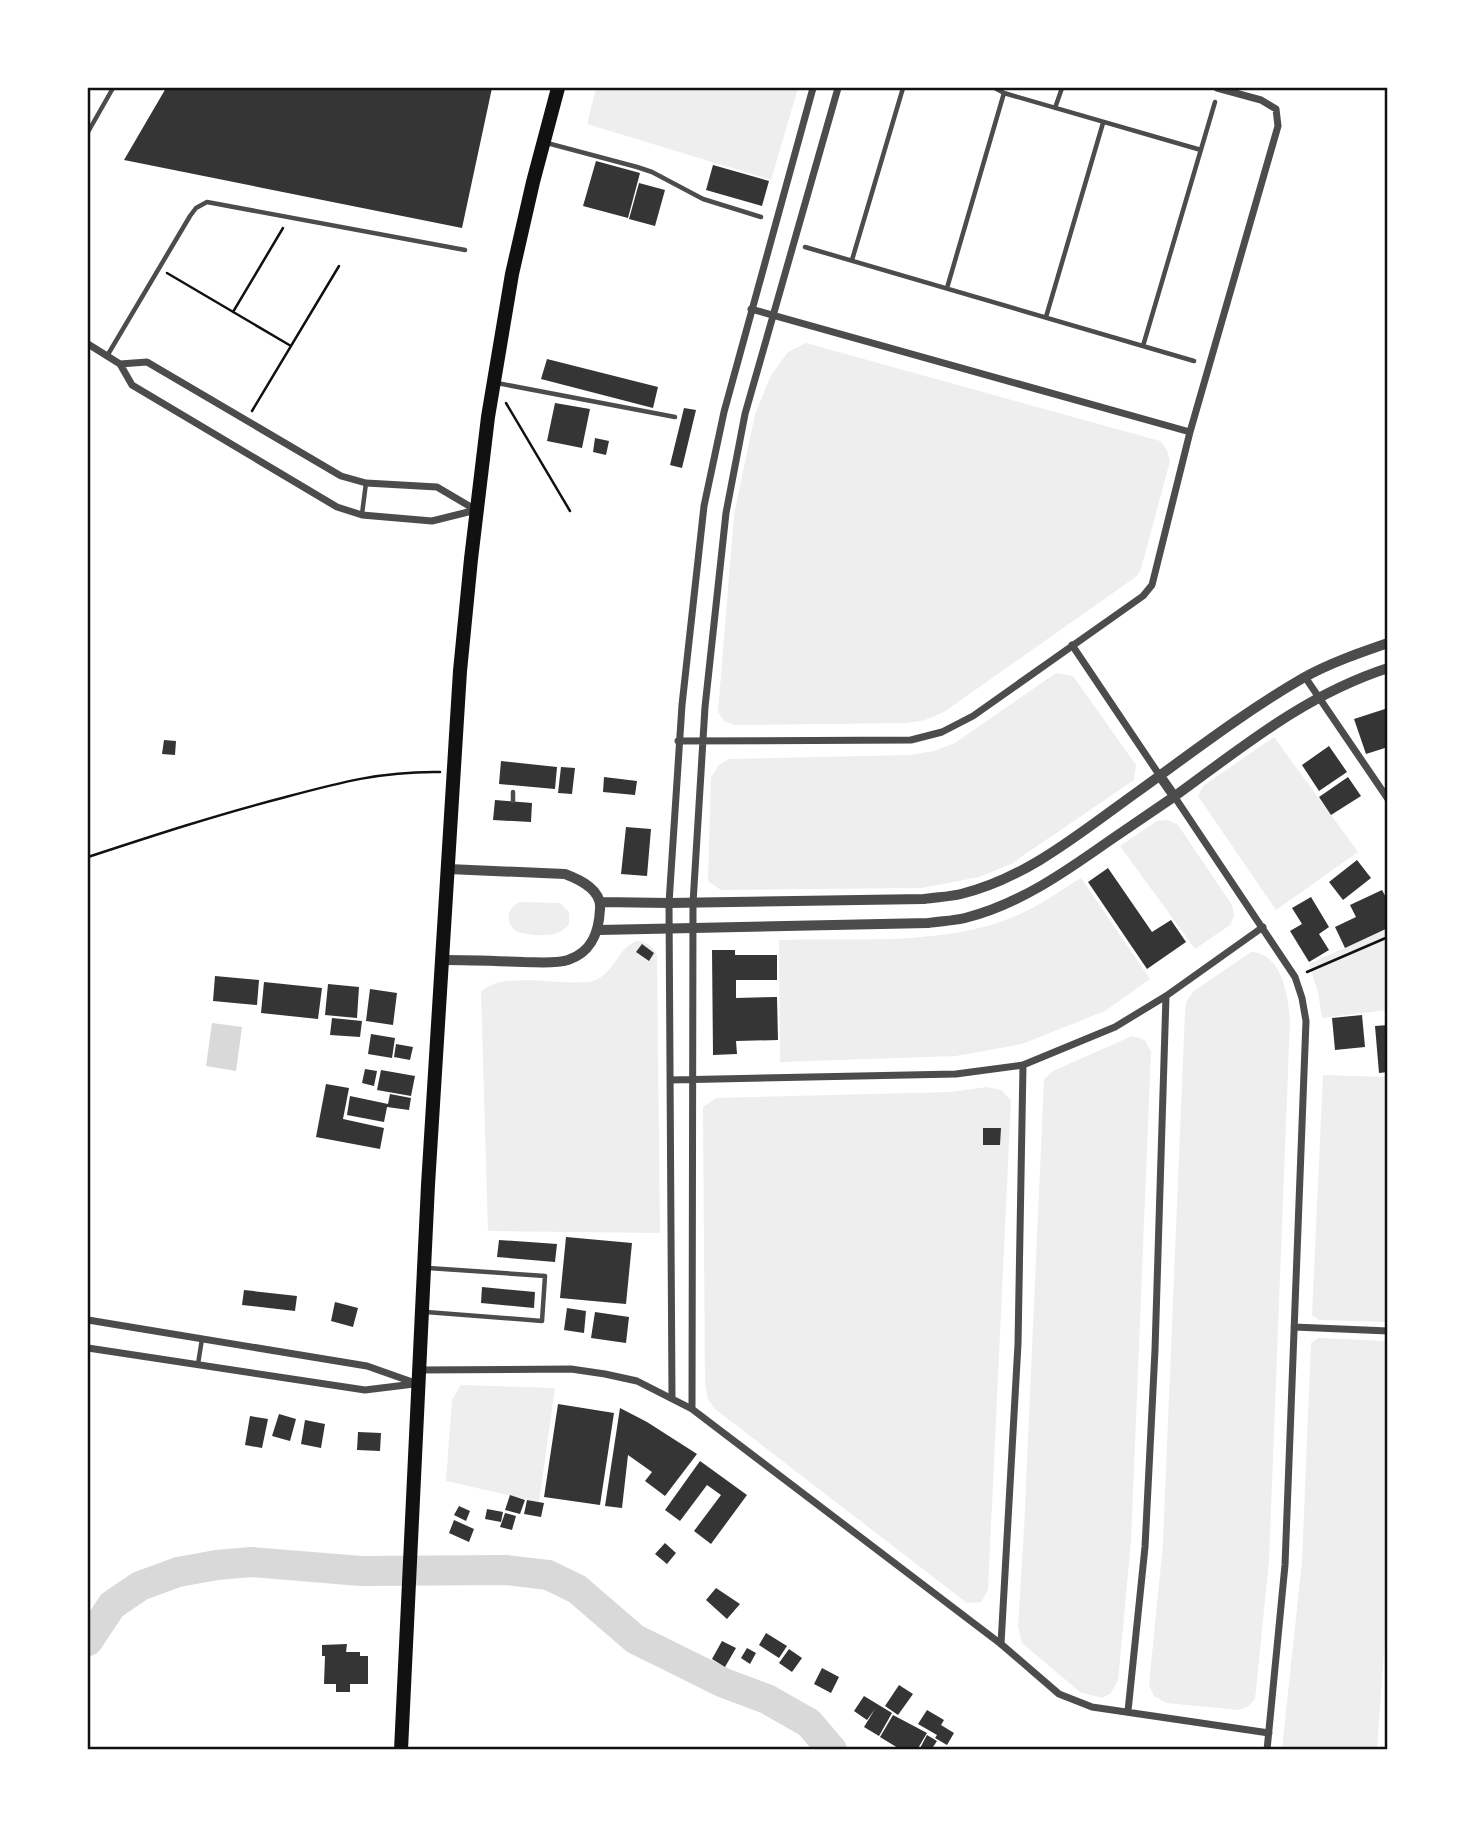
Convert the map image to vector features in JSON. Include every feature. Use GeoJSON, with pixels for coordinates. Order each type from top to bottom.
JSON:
{"type":"FeatureCollection","features":[{"type":"Feature","properties":{"kind":"main road"},"geometry":{"type":"LineString","coordinates":[[401,1749],[418,1377],[460,671],[476,510],[514,263],[558,88]]}},
{"type":"Feature","properties":{"kind":"street"},"geometry":{"type":"LineString","coordinates":[[672,1397],[669,903],[678,741],[704,506],[724,412],[813,88]]}},
{"type":"Feature","properties":{"kind":"street"},"geometry":{"type":"LineString","coordinates":[[692,1409],[693,903],[703,741],[726,513],[745,414],[838,88]]}},
{"type":"Feature","properties":{"kind":"street"},"geometry":{"type":"LineString","coordinates":[[678,741],[911,740],[942,732],[973,716],[1143,596],[1152,585],[1191,432],[1278,127],[1276,109],[1261,100],[1217,88]]}},
{"type":"Feature","properties":{"kind":"street"},"geometry":{"type":"LineString","coordinates":[[751,309],[1191,432]]}},
{"type":"Feature","properties":{"kind":"street"},"geometry":{"type":"LineString","coordinates":[[88,344],[120,364],[132,385],[326,501],[362,515],[432,521],[476,510]]}},
{"type":"Feature","properties":{"kind":"street"},"geometry":{"type":"LineString","coordinates":[[120,364],[147,362],[341,476],[366,483],[437,487],[476,510]]}},
{"type":"Feature","properties":{"kind":"street"},"geometry":{"type":"LineString","coordinates":[[601,902],[924,899],[959,895],[985,887],[1014,874],[1073,838],[1254,709],[1305,677],[1335,662],[1388,643]]}},
{"type":"Feature","properties":{"kind":"street"},"geometry":{"type":"LineString","coordinates":[[1072,645],[1295,977],[1302,998],[1306,1021],[1285,1564],[1267,1749]]}},
{"type":"Feature","properties":{"kind":"street"},"geometry":{"type":"LineString","coordinates":[[599,930],[928,923],[963,919],[1026,894],[1088,856],[1267,727],[1345,683],[1388,668]]}},
{"type":"Feature","properties":{"kind":"street"},"geometry":{"type":"LineString","coordinates":[[1305,677],[1388,799]]}},
{"type":"Feature","properties":{"kind":"street"},"geometry":{"type":"LineString","coordinates":[[443,960],[568,960],[583,952],[599,930],[601,902],[582,880],[565,874],[448,869]]}},
{"type":"Feature","properties":{"kind":"street"},"geometry":{"type":"LineString","coordinates":[[670,1080],[956,1074],[1023,1066],[1115,1027],[1166,996],[1263,928]]}},
{"type":"Feature","properties":{"kind":"street"},"geometry":{"type":"LineString","coordinates":[[1128,1711],[1149,1481],[1166,996]]}},
{"type":"Feature","properties":{"kind":"street"},"geometry":{"type":"LineString","coordinates":[[1000,1643],[1018,1344],[1023,1066]]}},
{"type":"Feature","properties":{"kind":"street"},"geometry":{"type":"LineString","coordinates":[[88,1320],[367,1366],[418,1377]]}},
{"type":"Feature","properties":{"kind":"street"},"geometry":{"type":"LineString","coordinates":[[1294,1327],[1388,1331]]}},
{"type":"Feature","properties":{"kind":"street"},"geometry":{"type":"LineString","coordinates":[[88,1348],[365,1390],[418,1377],[571,1369],[638,1381],[692,1409],[1000,1643],[1059,1695],[1092,1707],[1269,1733]]}},
{"type":"Feature","properties":{"kind":"lane"},"geometry":{"type":"LineString","coordinates":[[88,132],[113,88]]}},
{"type":"Feature","properties":{"kind":"lane"},"geometry":{"type":"LineString","coordinates":[[852,260],[903,88]]}},
{"type":"Feature","properties":{"kind":"lane"},"geometry":{"type":"LineString","coordinates":[[995,88],[1103,123],[1201,150]]}},
{"type":"Feature","properties":{"kind":"lane"},"geometry":{"type":"LineString","coordinates":[[1055,108],[1062,88]]}},
{"type":"Feature","properties":{"kind":"lane"},"geometry":{"type":"LineString","coordinates":[[947,288],[1004,93]]}},
{"type":"Feature","properties":{"kind":"lane"},"geometry":{"type":"LineString","coordinates":[[1143,345],[1215,102]]}},
{"type":"Feature","properties":{"kind":"lane"},"geometry":{"type":"LineString","coordinates":[[1046,317],[1103,123]]}},
{"type":"Feature","properties":{"kind":"lane"},"geometry":{"type":"LineString","coordinates":[[543,142],[638,167],[703,199],[761,217]]}},
{"type":"Feature","properties":{"kind":"lane"},"geometry":{"type":"LineString","coordinates":[[107,356],[190,216],[203,203],[211,202],[465,250]]}},
{"type":"Feature","properties":{"kind":"lane"},"geometry":{"type":"LineString","coordinates":[[805,247],[1194,360]]}},
{"type":"Feature","properties":{"kind":"lane"},"geometry":{"type":"LineString","coordinates":[[494,383],[676,417]]}},
{"type":"Feature","properties":{"kind":"lane"},"geometry":{"type":"LineString","coordinates":[[362,515],[366,483]]}},
{"type":"Feature","properties":{"kind":"lane"},"geometry":{"type":"LineString","coordinates":[[513,792],[513,801]]}},
{"type":"Feature","properties":{"kind":"lane"},"geometry":{"type":"LineString","coordinates":[[422,1311],[542,1321],[545,1276],[424,1268]]}},
{"type":"Feature","properties":{"kind":"lane"},"geometry":{"type":"LineString","coordinates":[[198,1365],[202,1339]]}},
{"type":"Feature","properties":{"kind":"path"},"geometry":{"type":"LineString","coordinates":[[233,312],[290,217]]}},
{"type":"Feature","properties":{"kind":"path"},"geometry":{"type":"LineString","coordinates":[[246,420],[339,266]]}},
{"type":"Feature","properties":{"kind":"path"},"geometry":{"type":"LineString","coordinates":[[159,268],[291,346]]}},
{"type":"Feature","properties":{"kind":"path"},"geometry":{"type":"LineString","coordinates":[[494,383],[570,511]]}},
{"type":"Feature","properties":{"kind":"path"},"geometry":{"type":"LineString","coordinates":[[88,857],[225,813],[360,777],[408,771],[453,772]]}},
{"type":"Feature","properties":{"kind":"path"},"geometry":{"type":"LineString","coordinates":[[1295,977],[1388,937]]}},
{"type":"Feature","properties":{"kind":"shaded area"},"geometry":{"type":"Polygon","coordinates":[[[596,88],[798,88],[771,180],[587,124],[596,88]]]}},
{"type":"Feature","properties":{"kind":"shaded area"},"geometry":{"type":"Polygon","coordinates":[[[806,343],[1160,441],[1167,450],[1170,461],[1137,576],[944,712],[925,720],[907,723],[734,725],[724,721],[718,712],[734,515],[755,414],[771,375],[788,352],[806,343]]]}},
{"type":"Feature","properties":{"kind":"shaded area"},"geometry":{"type":"Polygon","coordinates":[[[1056,673],[1073,676],[1136,765],[1134,780],[1011,864],[979,877],[922,888],[721,890],[708,881],[711,777],[719,765],[729,759],[910,755],[934,751],[955,743],[1056,673]]]}},
{"type":"Feature","properties":{"kind":"shaded area"},"geometry":{"type":"Polygon","coordinates":[[[1274,737],[1358,852],[1276,910],[1198,796],[1203,786],[1274,737]]]}},
{"type":"Feature","properties":{"kind":"shaded area"},"geometry":{"type":"Polygon","coordinates":[[[1168,820],[1178,825],[1232,905],[1234,916],[1230,925],[1195,949],[1120,846],[1157,821],[1168,820]]]}},
{"type":"Feature","properties":{"kind":"shaded area"},"geometry":{"type":"Polygon","coordinates":[[[1081,878],[1150,979],[1105,1011],[1022,1044],[956,1056],[780,1062],[779,940],[902,938],[964,931],[1020,914],[1081,878]]]}},
{"type":"Feature","properties":{"kind":"shaded area"},"geometry":{"type":"Polygon","coordinates":[[[519,902],[560,903],[569,912],[569,924],[565,929],[552,934],[517,932],[510,925],[509,913],[519,902]]]}},
{"type":"Feature","properties":{"kind":"shaded area"},"geometry":{"type":"Polygon","coordinates":[[[1387,929],[1387,1010],[1322,1018],[1318,992],[1309,964],[1387,929]]]}},
{"type":"Feature","properties":{"kind":"shaded area"},"geometry":{"type":"Polygon","coordinates":[[[636,941],[649,945],[657,955],[660,1233],[488,1231],[481,992],[490,986],[516,980],[596,980],[636,941]]]}},
{"type":"Feature","properties":{"kind":"shaded area"},"geometry":{"type":"Polygon","coordinates":[[[1251,952],[1261,954],[1276,968],[1285,988],[1290,1020],[1269,1561],[1255,1699],[1249,1706],[1239,1710],[1166,1703],[1154,1696],[1149,1685],[1163,1543],[1185,1011],[1187,1000],[1194,991],[1251,952]]]}},
{"type":"Feature","properties":{"kind":"shaded area"},"geometry":{"type":"Polygon","coordinates":[[[212,1023],[242,1027],[236,1071],[206,1066],[212,1023]]]}},
{"type":"Feature","properties":{"kind":"shaded area"},"geometry":{"type":"Polygon","coordinates":[[[1132,1036],[1145,1040],[1151,1052],[1131,1541],[1118,1681],[1111,1693],[1102,1698],[1080,1692],[1022,1643],[1018,1627],[1044,1079],[1053,1071],[1132,1036]]]}},
{"type":"Feature","properties":{"kind":"shaded area"},"geometry":{"type":"Polygon","coordinates":[[[1323,1075],[1387,1077],[1387,1322],[1319,1320],[1312,1315],[1323,1075]]]}},
{"type":"Feature","properties":{"kind":"shaded area"},"geometry":{"type":"Polygon","coordinates":[[[987,1087],[1001,1090],[1011,1100],[988,1590],[981,1602],[967,1603],[715,1409],[708,1399],[705,1384],[703,1107],[716,1098],[951,1092],[987,1087]]]}},
{"type":"Feature","properties":{"kind":"shaded area"},"geometry":{"type":"Polygon","coordinates":[[[1318,1338],[1387,1341],[1388,1595],[1377,1749],[1282,1749],[1302,1561],[1311,1343],[1318,1338]]]}},
{"type":"Feature","properties":{"kind":"shaded area"},"geometry":{"type":"Polygon","coordinates":[[[461,1385],[555,1388],[539,1502],[446,1481],[452,1400],[461,1385]]]}},
{"type":"Feature","properties":{"kind":"building"},"geometry":{"type":"Polygon","coordinates":[[[166,88],[492,88],[462,228],[124,160],[166,88]]]}},
{"type":"Feature","properties":{"kind":"building"},"geometry":{"type":"Polygon","coordinates":[[[596,161],[640,173],[628,218],[583,206],[596,161]]]}},
{"type":"Feature","properties":{"kind":"building"},"geometry":{"type":"Polygon","coordinates":[[[713,165],[769,181],[762,206],[706,190],[713,165]]]}},
{"type":"Feature","properties":{"kind":"building"},"geometry":{"type":"Polygon","coordinates":[[[639,183],[665,190],[655,226],[629,219],[639,183]]]}},
{"type":"Feature","properties":{"kind":"building"},"geometry":{"type":"Polygon","coordinates":[[[547,359],[658,387],[653,408],[541,379],[547,359]]]}},
{"type":"Feature","properties":{"kind":"building"},"geometry":{"type":"Polygon","coordinates":[[[555,403],[590,409],[582,448],[547,441],[555,403]]]}},
{"type":"Feature","properties":{"kind":"building"},"geometry":{"type":"Polygon","coordinates":[[[684,408],[696,410],[682,468],[670,465],[684,408]]]}},
{"type":"Feature","properties":{"kind":"building"},"geometry":{"type":"Polygon","coordinates":[[[595,438],[609,441],[606,455],[593,452],[595,438]]]}},
{"type":"Feature","properties":{"kind":"building"},"geometry":{"type":"Polygon","coordinates":[[[1388,708],[1388,747],[1366,754],[1354,719],[1388,708]]]}},
{"type":"Feature","properties":{"kind":"building"},"geometry":{"type":"Polygon","coordinates":[[[164,740],[176,741],[175,755],[162,754],[164,740]]]}},
{"type":"Feature","properties":{"kind":"building"},"geometry":{"type":"Polygon","coordinates":[[[1329,746],[1347,772],[1319,791],[1302,765],[1329,746]]]}},
{"type":"Feature","properties":{"kind":"building"},"geometry":{"type":"Polygon","coordinates":[[[501,761],[557,767],[555,789],[499,784],[501,761]]]}},
{"type":"Feature","properties":{"kind":"building"},"geometry":{"type":"Polygon","coordinates":[[[561,767],[575,768],[572,794],[558,793],[561,767]]]}},
{"type":"Feature","properties":{"kind":"building"},"geometry":{"type":"Polygon","coordinates":[[[604,777],[637,781],[635,795],[603,792],[604,777]]]}},
{"type":"Feature","properties":{"kind":"building"},"geometry":{"type":"Polygon","coordinates":[[[1348,777],[1361,796],[1331,815],[1319,797],[1348,777]]]}},
{"type":"Feature","properties":{"kind":"building"},"geometry":{"type":"Polygon","coordinates":[[[495,800],[532,803],[531,822],[493,820],[495,800]]]}},
{"type":"Feature","properties":{"kind":"building"},"geometry":{"type":"Polygon","coordinates":[[[626,827],[651,829],[647,876],[621,874],[626,827]]]}},
{"type":"Feature","properties":{"kind":"building"},"geometry":{"type":"Polygon","coordinates":[[[1357,860],[1371,878],[1343,900],[1329,882],[1357,860]]]}},
{"type":"Feature","properties":{"kind":"building"},"geometry":{"type":"Polygon","coordinates":[[[1108,868],[1152,932],[1171,920],[1186,942],[1147,969],[1088,882],[1108,868]]]}},
{"type":"Feature","properties":{"kind":"building"},"geometry":{"type":"Polygon","coordinates":[[[1382,890],[1388,901],[1388,928],[1345,948],[1335,927],[1356,917],[1350,905],[1382,890]]]}},
{"type":"Feature","properties":{"kind":"building"},"geometry":{"type":"Polygon","coordinates":[[[1311,897],[1329,927],[1319,934],[1329,950],[1309,962],[1290,931],[1302,924],[1292,908],[1311,897]]]}},
{"type":"Feature","properties":{"kind":"building"},"geometry":{"type":"Polygon","coordinates":[[[642,944],[654,953],[649,961],[636,952],[642,944]]]}},
{"type":"Feature","properties":{"kind":"building"},"geometry":{"type":"Polygon","coordinates":[[[712,950],[735,950],[735,955],[777,955],[777,980],[736,980],[736,998],[777,997],[778,1040],[736,1041],[737,1054],[713,1055],[712,950]]]}},
{"type":"Feature","properties":{"kind":"building"},"geometry":{"type":"Polygon","coordinates":[[[215,976],[259,980],[257,1005],[213,1001],[215,976]]]}},
{"type":"Feature","properties":{"kind":"building"},"geometry":{"type":"Polygon","coordinates":[[[264,982],[322,988],[318,1019],[261,1013],[264,982]]]}},
{"type":"Feature","properties":{"kind":"building"},"geometry":{"type":"Polygon","coordinates":[[[328,984],[359,987],[357,1018],[325,1015],[328,984]]]}},
{"type":"Feature","properties":{"kind":"building"},"geometry":{"type":"Polygon","coordinates":[[[370,989],[397,993],[393,1025],[366,1021],[370,989]]]}},
{"type":"Feature","properties":{"kind":"building"},"geometry":{"type":"Polygon","coordinates":[[[1362,1015],[1365,1047],[1335,1050],[1332,1018],[1362,1015]]]}},
{"type":"Feature","properties":{"kind":"building"},"geometry":{"type":"Polygon","coordinates":[[[332,1018],[362,1021],[360,1037],[330,1035],[332,1018]]]}},
{"type":"Feature","properties":{"kind":"building"},"geometry":{"type":"Polygon","coordinates":[[[1388,1025],[1388,1072],[1379,1073],[1375,1026],[1388,1025]]]}},
{"type":"Feature","properties":{"kind":"building"},"geometry":{"type":"Polygon","coordinates":[[[371,1034],[395,1038],[392,1058],[368,1054],[371,1034]]]}},
{"type":"Feature","properties":{"kind":"building"},"geometry":{"type":"Polygon","coordinates":[[[396,1044],[413,1047],[410,1060],[394,1057],[396,1044]]]}},
{"type":"Feature","properties":{"kind":"building"},"geometry":{"type":"Polygon","coordinates":[[[365,1069],[377,1071],[374,1086],[362,1083],[365,1069]]]}},
{"type":"Feature","properties":{"kind":"building"},"geometry":{"type":"Polygon","coordinates":[[[381,1070],[415,1076],[411,1096],[377,1090],[381,1070]]]}},
{"type":"Feature","properties":{"kind":"building"},"geometry":{"type":"Polygon","coordinates":[[[326,1084],[349,1088],[343,1119],[384,1128],[380,1149],[316,1137],[326,1084]]]}},
{"type":"Feature","properties":{"kind":"building"},"geometry":{"type":"Polygon","coordinates":[[[390,1094],[411,1098],[409,1110],[387,1107],[384,1122],[347,1115],[350,1096],[388,1104],[390,1094]]]}},
{"type":"Feature","properties":{"kind":"building"},"geometry":{"type":"Polygon","coordinates":[[[983,1128],[1001,1128],[1000,1145],[983,1145],[983,1128]]]}},
{"type":"Feature","properties":{"kind":"building"},"geometry":{"type":"Polygon","coordinates":[[[566,1237],[632,1243],[626,1304],[560,1298],[566,1237]]]}},
{"type":"Feature","properties":{"kind":"building"},"geometry":{"type":"Polygon","coordinates":[[[499,1240],[557,1244],[555,1262],[497,1257],[499,1240]]]}},
{"type":"Feature","properties":{"kind":"building"},"geometry":{"type":"Polygon","coordinates":[[[482,1287],[535,1292],[534,1308],[481,1303],[482,1287]]]}},
{"type":"Feature","properties":{"kind":"building"},"geometry":{"type":"Polygon","coordinates":[[[244,1290],[297,1296],[295,1311],[242,1305],[244,1290]]]}},
{"type":"Feature","properties":{"kind":"building"},"geometry":{"type":"Polygon","coordinates":[[[335,1302],[358,1308],[353,1327],[331,1321],[335,1302]]]}},
{"type":"Feature","properties":{"kind":"building"},"geometry":{"type":"Polygon","coordinates":[[[567,1308],[586,1311],[584,1333],[564,1330],[567,1308]]]}},
{"type":"Feature","properties":{"kind":"building"},"geometry":{"type":"Polygon","coordinates":[[[595,1312],[629,1317],[626,1343],[591,1338],[595,1312]]]}},
{"type":"Feature","properties":{"kind":"building"},"geometry":{"type":"Polygon","coordinates":[[[558,1404],[614,1413],[600,1505],[544,1497],[558,1404]]]}},
{"type":"Feature","properties":{"kind":"building"},"geometry":{"type":"Polygon","coordinates":[[[620,1408],[697,1454],[665,1496],[645,1481],[652,1472],[628,1455],[622,1508],[605,1506],[620,1408]]]}},
{"type":"Feature","properties":{"kind":"building"},"geometry":{"type":"Polygon","coordinates":[[[279,1414],[296,1419],[290,1441],[272,1436],[279,1414]]]}},
{"type":"Feature","properties":{"kind":"building"},"geometry":{"type":"Polygon","coordinates":[[[250,1416],[268,1419],[262,1448],[245,1445],[250,1416]]]}},
{"type":"Feature","properties":{"kind":"building"},"geometry":{"type":"Polygon","coordinates":[[[305,1420],[325,1424],[321,1448],[301,1444],[305,1420]]]}},
{"type":"Feature","properties":{"kind":"building"},"geometry":{"type":"Polygon","coordinates":[[[358,1432],[381,1433],[380,1451],[357,1450],[358,1432]]]}},
{"type":"Feature","properties":{"kind":"building"},"geometry":{"type":"Polygon","coordinates":[[[700,1461],[747,1495],[711,1544],[694,1531],[721,1495],[707,1485],[680,1521],[665,1510],[700,1461]]]}},
{"type":"Feature","properties":{"kind":"building"},"geometry":{"type":"Polygon","coordinates":[[[510,1495],[525,1500],[520,1514],[505,1510],[510,1495]]]}},
{"type":"Feature","properties":{"kind":"building"},"geometry":{"type":"Polygon","coordinates":[[[527,1500],[544,1503],[541,1517],[524,1514],[527,1500]]]}},
{"type":"Feature","properties":{"kind":"building"},"geometry":{"type":"Polygon","coordinates":[[[459,1506],[470,1511],[466,1521],[454,1515],[459,1506]]]}},
{"type":"Feature","properties":{"kind":"building"},"geometry":{"type":"Polygon","coordinates":[[[487,1509],[503,1512],[501,1522],[485,1519],[487,1509]]]}},
{"type":"Feature","properties":{"kind":"building"},"geometry":{"type":"Polygon","coordinates":[[[505,1513],[516,1516],[512,1530],[500,1527],[505,1513]]]}},
{"type":"Feature","properties":{"kind":"building"},"geometry":{"type":"Polygon","coordinates":[[[454,1520],[474,1529],[469,1542],[449,1533],[454,1520]]]}},
{"type":"Feature","properties":{"kind":"building"},"geometry":{"type":"Polygon","coordinates":[[[665,1543],[676,1553],[667,1564],[655,1554],[665,1543]]]}},
{"type":"Feature","properties":{"kind":"building"},"geometry":{"type":"Polygon","coordinates":[[[716,1588],[740,1604],[727,1619],[706,1600],[716,1588]]]}},
{"type":"Feature","properties":{"kind":"building"},"geometry":{"type":"Polygon","coordinates":[[[766,1633],[787,1646],[779,1658],[759,1645],[766,1633]]]}},
{"type":"Feature","properties":{"kind":"building"},"geometry":{"type":"Polygon","coordinates":[[[722,1641],[736,1648],[725,1667],[712,1659],[722,1641]]]}},
{"type":"Feature","properties":{"kind":"building"},"geometry":{"type":"Polygon","coordinates":[[[347,1644],[346,1652],[360,1652],[360,1656],[368,1656],[368,1684],[350,1684],[350,1692],[336,1692],[336,1684],[324,1684],[325,1656],[322,1656],[322,1645],[347,1644]]]}},
{"type":"Feature","properties":{"kind":"building"},"geometry":{"type":"Polygon","coordinates":[[[747,1648],[756,1653],[750,1664],[741,1658],[747,1648]]]}},
{"type":"Feature","properties":{"kind":"building"},"geometry":{"type":"Polygon","coordinates":[[[789,1649],[802,1658],[792,1672],[779,1663],[789,1649]]]}},
{"type":"Feature","properties":{"kind":"building"},"geometry":{"type":"Polygon","coordinates":[[[822,1668],[839,1677],[831,1693],[814,1684],[822,1668]]]}},
{"type":"Feature","properties":{"kind":"building"},"geometry":{"type":"Polygon","coordinates":[[[899,1685],[913,1694],[898,1715],[885,1706],[899,1685]]]}},
{"type":"Feature","properties":{"kind":"building"},"geometry":{"type":"Polygon","coordinates":[[[864,1696],[892,1713],[879,1736],[864,1727],[875,1709],[867,1720],[854,1711],[864,1696]]]}},
{"type":"Feature","properties":{"kind":"building"},"geometry":{"type":"Polygon","coordinates":[[[927,1710],[944,1720],[941,1725],[954,1733],[947,1745],[935,1738],[937,1735],[918,1724],[927,1710]]]}},
{"type":"Feature","properties":{"kind":"building"},"geometry":{"type":"Polygon","coordinates":[[[893,1715],[927,1733],[917,1750],[897,1750],[898,1748],[880,1737],[893,1715]]]}},
{"type":"Feature","properties":{"kind":"building"},"geometry":{"type":"Polygon","coordinates":[[[927,1735],[937,1741],[931,1750],[919,1750],[927,1735]]]}},
{"type":"Feature","properties":{"kind":"waterway"},"geometry":{"type":"LineString","coordinates":[[88,1641],[112,1605],[140,1586],[178,1572],[217,1565],[251,1562],[361,1571],[506,1570],[548,1575],[577,1589],[635,1639],[724,1683],[767,1699],[809,1723],[832,1750]]}}]}
